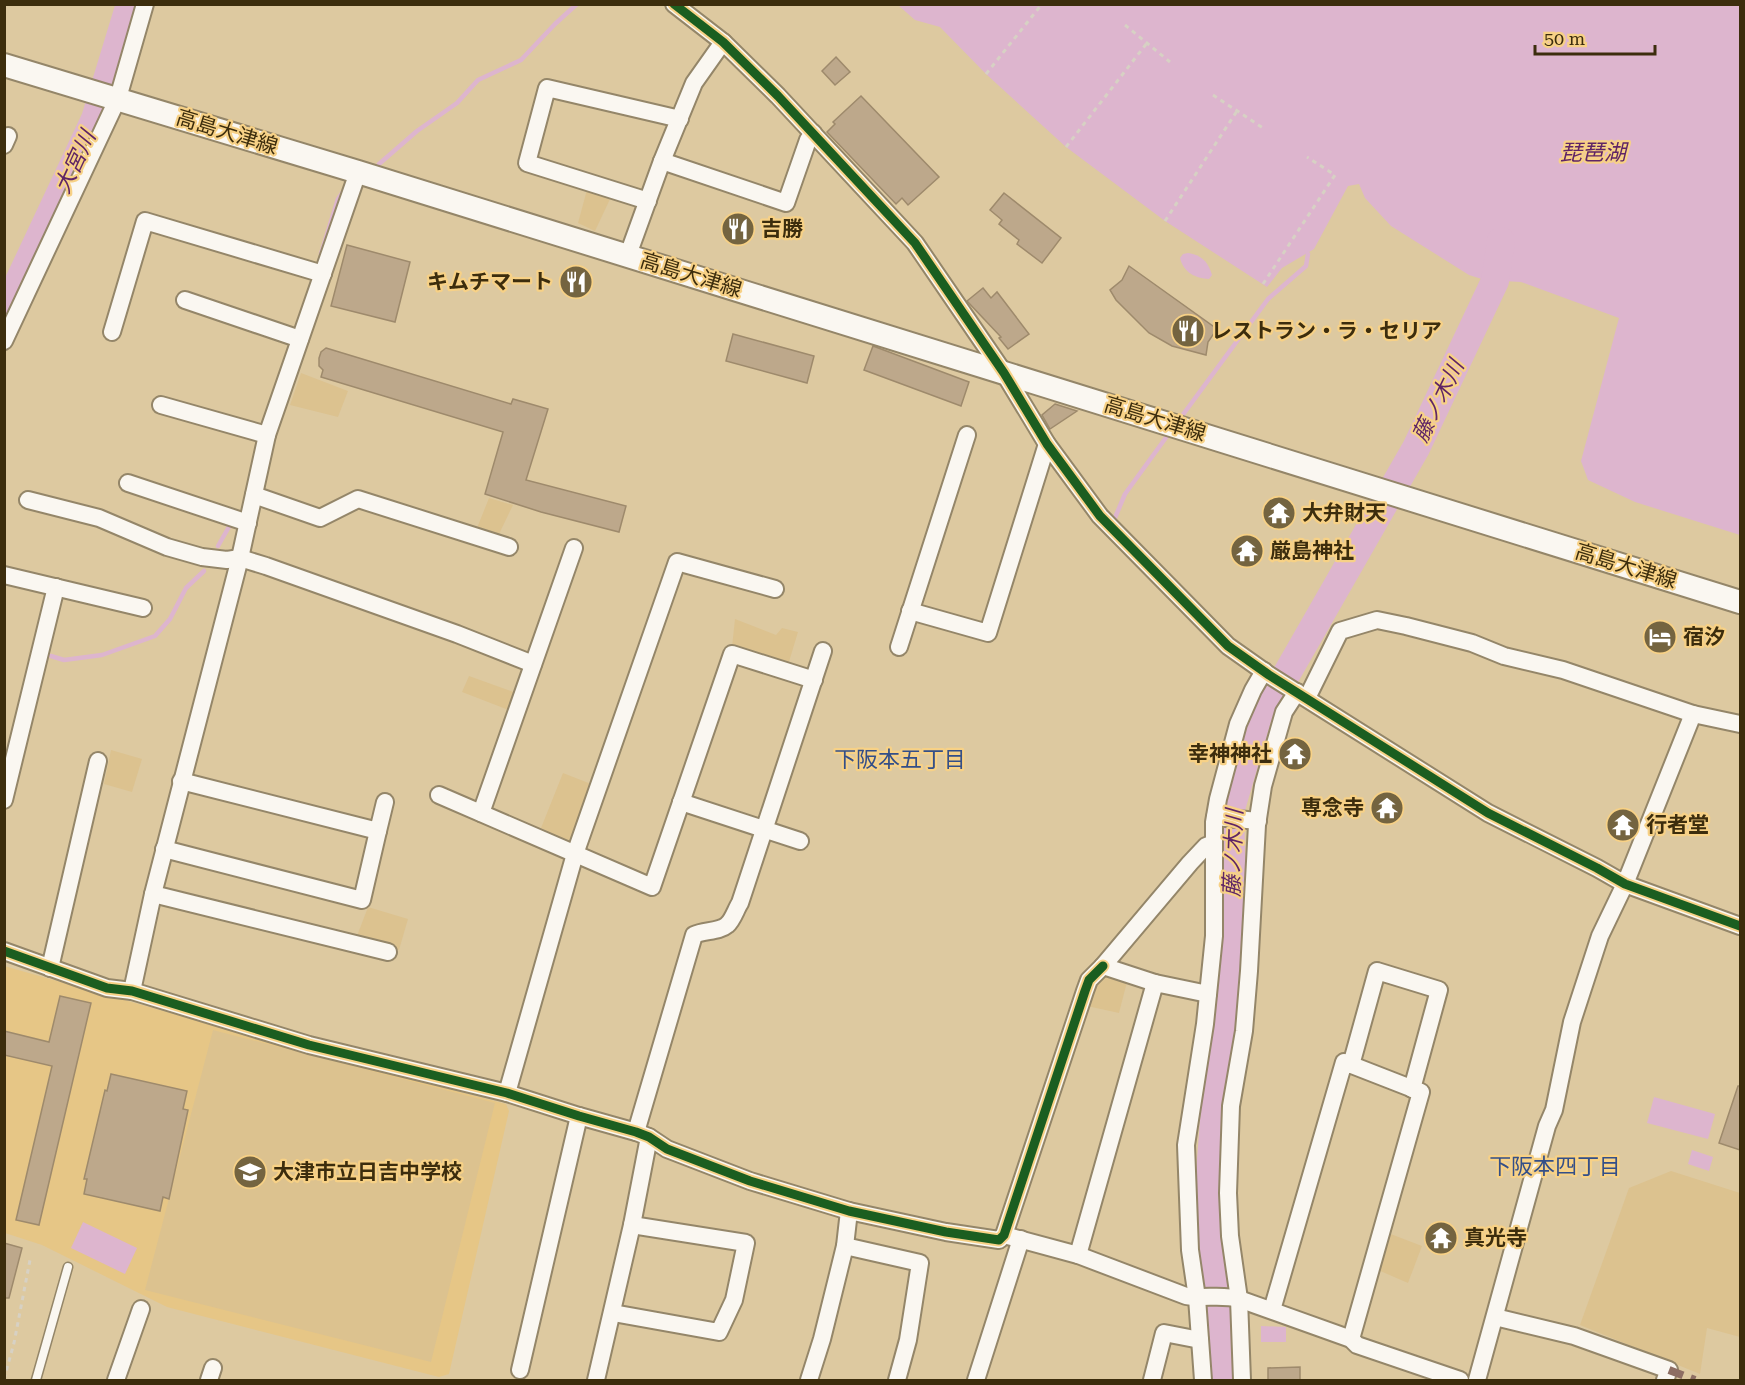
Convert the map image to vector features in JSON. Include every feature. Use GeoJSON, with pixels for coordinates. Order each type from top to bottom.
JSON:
{"type":"FeatureCollection","features":[{"type":"Feature","properties":{"kind":"main road","name":"高島大津線"},"geometry":{"type":"LineString","coordinates":[[4,65],[628,255],[1740,602]]}},
{"type":"Feature","properties":{"kind":"street"},"geometry":{"type":"LineString","coordinates":[[4,342],[116,98],[145,4]]}},
{"type":"Feature","properties":{"kind":"street"},"geometry":{"type":"LineString","coordinates":[[674,4],[723,42],[813,133],[915,243],[1004,373],[1047,444],[1100,516],[1228,646],[1488,813],[1625,884],[1740,926]]}},
{"type":"Feature","properties":{"kind":"street"},"geometry":{"type":"LineString","coordinates":[[628,255],[662,161],[694,83],[723,42]]}},
{"type":"Feature","properties":{"kind":"street"},"geometry":{"type":"LineString","coordinates":[[648,201],[527,163],[547,88],[680,119]]}},
{"type":"Feature","properties":{"kind":"street"},"geometry":{"type":"LineString","coordinates":[[662,161],[786,204],[808,140],[813,133]]}},
{"type":"Feature","properties":{"kind":"street"},"geometry":{"type":"LineString","coordinates":[[132,991],[164,849],[240,558],[267,435],[358,172]]}},
{"type":"Feature","properties":{"kind":"street"},"geometry":{"type":"LineString","coordinates":[[112,332],[145,221],[323,274]]}},
{"type":"Feature","properties":{"kind":"street"},"geometry":{"type":"LineString","coordinates":[[185,300],[300,339]]}},
{"type":"Feature","properties":{"kind":"street"},"geometry":{"type":"LineString","coordinates":[[161,405],[267,435]]}},
{"type":"Feature","properties":{"kind":"street"},"geometry":{"type":"LineString","coordinates":[[898,646],[959,442]]}},
{"type":"Feature","properties":{"kind":"street"},"geometry":{"type":"LineString","coordinates":[[910,611],[988,633],[1047,444]]}},
{"type":"Feature","properties":{"kind":"street"},"geometry":{"type":"LineString","coordinates":[[128,483],[248,523]]}},
{"type":"Feature","properties":{"kind":"street"},"geometry":{"type":"LineString","coordinates":[[254,495],[320,518],[358,499],[509,548]]}},
{"type":"Feature","properties":{"kind":"street"},"geometry":{"type":"LineString","coordinates":[[28,500],[99,518],[167,547],[202,557],[227,560],[240,558],[457,634],[533,664]]}},
{"type":"Feature","properties":{"kind":"street"},"geometry":{"type":"LineString","coordinates":[[481,813],[574,549]]}},
{"type":"Feature","properties":{"kind":"street"},"geometry":{"type":"LineString","coordinates":[[507,1093],[575,854],[677,562],[775,589]]}},
{"type":"Feature","properties":{"kind":"street"},"geometry":{"type":"LineString","coordinates":[[4,575],[143,608]]}},
{"type":"Feature","properties":{"kind":"street"},"geometry":{"type":"LineString","coordinates":[[4,800],[56,587]]}},
{"type":"Feature","properties":{"kind":"street"},"geometry":{"type":"LineString","coordinates":[[1242,1380],[1228,1193],[1231,1106],[1244,1031],[1250,971],[1258,821],[1263,786],[1284,712],[1340,631],[1377,620],[1472,643],[1504,656],[1563,670],[1693,714],[1740,724]]}},
{"type":"Feature","properties":{"kind":"street"},"geometry":{"type":"LineString","coordinates":[[596,1380],[632,1225],[643,1134],[694,935],[728,925],[740,903],[823,651]]}},
{"type":"Feature","properties":{"kind":"street"},"geometry":{"type":"LineString","coordinates":[[439,795],[652,887],[732,654],[814,680]]}},
{"type":"Feature","properties":{"kind":"street"},"geometry":{"type":"LineString","coordinates":[[1203,1380],[1200,1298],[1190,1250],[1186,1145],[1214,936],[1215,817],[1238,724],[1253,690],[1267,673]]}},
{"type":"Feature","properties":{"kind":"street"},"geometry":{"type":"LineString","coordinates":[[1477,1380],[1547,1126],[1554,1110],[1572,1022],[1600,936],[1625,884],[1693,714]]}},
{"type":"Feature","properties":{"kind":"street"},"geometry":{"type":"LineString","coordinates":[[50,968],[98,761]]}},
{"type":"Feature","properties":{"kind":"street"},"geometry":{"type":"LineString","coordinates":[[181,781],[378,831]]}},
{"type":"Feature","properties":{"kind":"street"},"geometry":{"type":"LineString","coordinates":[[164,849],[363,900],[385,802]]}},
{"type":"Feature","properties":{"kind":"street"},"geometry":{"type":"LineString","coordinates":[[681,802],[800,841]]}},
{"type":"Feature","properties":{"kind":"street"},"geometry":{"type":"LineString","coordinates":[[1215,817],[1258,821]]}},
{"type":"Feature","properties":{"kind":"street"},"geometry":{"type":"LineString","coordinates":[[4,951],[107,988],[132,991],[309,1044],[507,1093],[643,1134],[667,1149],[740,1177],[849,1211],[946,1232],[999,1240],[1004,1235],[1089,980],[1190,862],[1206,846],[1214,843]]}},
{"type":"Feature","properties":{"kind":"street"},"geometry":{"type":"LineString","coordinates":[[153,894],[388,952]]}},
{"type":"Feature","properties":{"kind":"street"},"geometry":{"type":"LineString","coordinates":[[1103,966],[1155,983],[1208,994]]}},
{"type":"Feature","properties":{"kind":"street"},"geometry":{"type":"LineString","coordinates":[[1351,1065],[1377,971],[1439,990],[1412,1089]]}},
{"type":"Feature","properties":{"kind":"street"},"geometry":{"type":"LineString","coordinates":[[1078,1255],[1155,983]]}},
{"type":"Feature","properties":{"kind":"street"},"geometry":{"type":"LineString","coordinates":[[1272,1310],[1344,1062],[1421,1092],[1351,1338]]}},
{"type":"Feature","properties":{"kind":"street"},"geometry":{"type":"LineString","coordinates":[[520,1370],[579,1116]]}},
{"type":"Feature","properties":{"kind":"street"},"geometry":{"type":"LineString","coordinates":[[809,1380],[822,1339],[845,1245],[849,1211]]}},
{"type":"Feature","properties":{"kind":"street"},"geometry":{"type":"LineString","coordinates":[[613,1313],[718,1332],[734,1300],[746,1243],[632,1225]]}},
{"type":"Feature","properties":{"kind":"street"},"geometry":{"type":"LineString","coordinates":[[1004,1235],[1078,1255],[1186,1296],[1234,1297],[1351,1338],[1357,1345],[1460,1380]]}},
{"type":"Feature","properties":{"kind":"street"},"geometry":{"type":"LineString","coordinates":[[976,1380],[1021,1239]]}},
{"type":"Feature","properties":{"kind":"street"},"geometry":{"type":"LineString","coordinates":[[845,1245],[920,1263],[908,1340],[897,1380]]}},
{"type":"Feature","properties":{"kind":"street"},"geometry":{"type":"LineString","coordinates":[[117,1380],[141,1309]]}},
{"type":"Feature","properties":{"kind":"street"},"geometry":{"type":"LineString","coordinates":[[1495,1317],[1574,1336],[1669,1370],[1665,1380]]}},
{"type":"Feature","properties":{"kind":"street"},"geometry":{"type":"LineString","coordinates":[[1152,1380],[1164,1333],[1200,1341]]}},
{"type":"Feature","properties":{"kind":"lane"},"geometry":{"type":"LineString","coordinates":[[36,1380],[68,1267]]}},
{"type":"Feature","properties":{"kind":"path"},"geometry":{"type":"LineString","coordinates":[[986,74],[1042,4]]}},
{"type":"Feature","properties":{"kind":"path"},"geometry":{"type":"LineString","coordinates":[[1125,25],[1170,62]]}},
{"type":"Feature","properties":{"kind":"path"},"geometry":{"type":"LineString","coordinates":[[1066,147],[1147,43]]}},
{"type":"Feature","properties":{"kind":"path"},"geometry":{"type":"LineString","coordinates":[[1213,95],[1263,128]]}},
{"type":"Feature","properties":{"kind":"path"},"geometry":{"type":"LineString","coordinates":[[1165,222],[1237,111]]}},
{"type":"Feature","properties":{"kind":"path"},"geometry":{"type":"LineString","coordinates":[[1263,284],[1335,175],[1307,157]]}},
{"type":"Feature","properties":{"kind":"path"},"geometry":{"type":"LineString","coordinates":[[4,1379],[14,1343],[30,1260]]}},
{"type":"Feature","properties":{"kind":"shaded area"},"geometry":{"type":"Polygon","coordinates":[[[588,186],[611,197],[595,231],[578,223],[588,186]]]}},
{"type":"Feature","properties":{"kind":"shaded area"},"geometry":{"type":"Polygon","coordinates":[[[301,373],[348,391],[338,417],[290,405],[301,373]]]}},
{"type":"Feature","properties":{"kind":"shaded area"},"geometry":{"type":"Polygon","coordinates":[[[489,498],[513,505],[499,534],[477,528],[489,498]]]}},
{"type":"Feature","properties":{"kind":"shaded area"},"geometry":{"type":"Polygon","coordinates":[[[735,619],[776,635],[782,628],[798,632],[788,665],[732,647],[735,619]]]}},
{"type":"Feature","properties":{"kind":"shaded area"},"geometry":{"type":"Polygon","coordinates":[[[469,676],[516,693],[511,711],[462,692],[469,676]]]}},
{"type":"Feature","properties":{"kind":"shaded area"},"geometry":{"type":"Polygon","coordinates":[[[111,750],[142,759],[132,792],[104,784],[111,750]]]}},
{"type":"Feature","properties":{"kind":"shaded area"},"geometry":{"type":"Polygon","coordinates":[[[563,773],[591,784],[572,844],[541,828],[563,773]]]}},
{"type":"Feature","properties":{"kind":"shaded area"},"geometry":{"type":"Polygon","coordinates":[[[368,907],[408,919],[399,950],[357,936],[368,907]]]}},
{"type":"Feature","properties":{"kind":"shaded area","name":"大津市立日吉中学校"},"geometry":{"type":"Polygon","coordinates":[[[4,966],[305,1051],[506,1104],[509,1111],[449,1374],[439,1377],[167,1307],[42,1245],[5,1233],[4,966]]]}},
{"type":"Feature","properties":{"kind":"shaded area"},"geometry":{"type":"Polygon","coordinates":[[[1105,969],[1128,978],[1119,1013],[1087,1006],[1094,983],[1105,969]]]}},
{"type":"Feature","properties":{"kind":"shaded area"},"geometry":{"type":"Polygon","coordinates":[[[213,1030],[495,1103],[431,1362],[145,1290],[213,1030]]]}},
{"type":"Feature","properties":{"kind":"shaded area"},"geometry":{"type":"Polygon","coordinates":[[[1671,1171],[1740,1193],[1740,1337],[1707,1328],[1700,1374],[1580,1325],[1629,1188],[1671,1171]]]}},
{"type":"Feature","properties":{"kind":"shaded area"},"geometry":{"type":"Polygon","coordinates":[[[1388,1233],[1422,1246],[1408,1283],[1378,1270],[1388,1233]]]}},
{"type":"Feature","properties":{"kind":"water","name":"琵琶湖"},"geometry":{"type":"Polygon","coordinates":[[[898,5],[1740,5],[1740,535],[1635,502],[1588,480],[1581,461],[1619,318],[1521,282],[1485,280],[1469,275],[1391,226],[1365,198],[1359,184],[1348,186],[1314,249],[1282,268],[1267,287],[1165,221],[1066,147],[986,74],[940,27],[915,20],[898,5]]]}},
{"type":"Feature","properties":{"kind":"water"},"geometry":{"type":"Polygon","coordinates":[[[1188,253],[1201,257],[1209,266],[1212,275],[1209,279],[1195,276],[1187,271],[1180,258],[1183,254],[1188,253]]]}},
{"type":"Feature","properties":{"kind":"water"},"geometry":{"type":"Polygon","coordinates":[[[1654,1097],[1715,1114],[1708,1139],[1647,1123],[1654,1097]]]}},
{"type":"Feature","properties":{"kind":"water"},"geometry":{"type":"Polygon","coordinates":[[[1692,1150],[1713,1157],[1709,1171],[1688,1164],[1692,1150]]]}},
{"type":"Feature","properties":{"kind":"water"},"geometry":{"type":"Polygon","coordinates":[[[83,1222],[137,1248],[125,1274],[71,1248],[83,1222]]]}},
{"type":"Feature","properties":{"kind":"water"},"geometry":{"type":"Polygon","coordinates":[[[1261,1326],[1286,1327],[1286,1342],[1261,1342],[1261,1326]]]}},
{"type":"Feature","properties":{"kind":"building"},"geometry":{"type":"Polygon","coordinates":[[[836,57],[850,72],[835,85],[822,71],[836,57]]]}},
{"type":"Feature","properties":{"kind":"building"},"geometry":{"type":"Polygon","coordinates":[[[861,96],[939,177],[908,205],[902,198],[896,204],[827,132],[835,124],[833,122],[861,96]]]}},
{"type":"Feature","properties":{"kind":"building"},"geometry":{"type":"Polygon","coordinates":[[[1004,193],[1061,238],[1042,263],[1017,244],[1019,240],[999,224],[1002,220],[990,210],[1004,193]]]}},
{"type":"Feature","properties":{"kind":"building"},"geometry":{"type":"Polygon","coordinates":[[[347,245],[410,262],[395,322],[331,306],[347,245]]]}},
{"type":"Feature","properties":{"kind":"building"},"geometry":{"type":"Polygon","coordinates":[[[1129,266],[1217,329],[1208,342],[1206,355],[1172,346],[1149,333],[1116,300],[1110,290],[1122,280],[1129,266]]]}},
{"type":"Feature","properties":{"kind":"building"},"geometry":{"type":"Polygon","coordinates":[[[983,288],[991,298],[997,292],[1029,334],[1008,349],[999,338],[1001,337],[967,301],[983,288]]]}},
{"type":"Feature","properties":{"kind":"building"},"geometry":{"type":"Polygon","coordinates":[[[733,334],[814,356],[807,383],[726,361],[733,334]]]}},
{"type":"Feature","properties":{"kind":"building"},"geometry":{"type":"Polygon","coordinates":[[[873,346],[969,382],[961,406],[864,370],[873,346]]]}},
{"type":"Feature","properties":{"kind":"building"},"geometry":{"type":"Polygon","coordinates":[[[326,348],[511,404],[513,399],[548,409],[526,480],[626,506],[619,532],[541,512],[485,494],[503,432],[321,377],[323,370],[319,366],[319,358],[321,352],[326,348]]]}},
{"type":"Feature","properties":{"kind":"building"},"geometry":{"type":"Polygon","coordinates":[[[1055,404],[1077,411],[1050,429],[1042,415],[1055,404]]]}},
{"type":"Feature","properties":{"kind":"building"},"geometry":{"type":"Polygon","coordinates":[[[60,996],[91,1003],[39,1225],[16,1220],[52,1066],[4,1055],[4,1031],[49,1042],[60,996]]]}},
{"type":"Feature","properties":{"kind":"building"},"geometry":{"type":"Polygon","coordinates":[[[111,1074],[187,1091],[183,1109],[188,1110],[169,1199],[163,1197],[160,1211],[84,1194],[87,1179],[84,1179],[105,1090],[107,1091],[111,1074]]]}},
{"type":"Feature","properties":{"kind":"building"},"geometry":{"type":"Polygon","coordinates":[[[1738,1086],[1740,1086],[1740,1150],[1719,1143],[1738,1086]]]}},
{"type":"Feature","properties":{"kind":"building"},"geometry":{"type":"Polygon","coordinates":[[[4,1243],[22,1248],[9,1298],[4,1298],[4,1243]]]}},
{"type":"Feature","properties":{"kind":"building"},"geometry":{"type":"Polygon","coordinates":[[[1300,1367],[1300,1380],[1268,1380],[1268,1368],[1300,1367]]]}},
{"type":"Feature","properties":{"kind":"waterway","name":"大宮川"},"geometry":{"type":"LineString","coordinates":[[4,313],[95,119],[130,4]]}},
{"type":"Feature","properties":{"kind":"waterway"},"geometry":{"type":"LineString","coordinates":[[379,164],[417,131],[457,103],[478,80],[521,60],[577,4]]}},
{"type":"Feature","properties":{"kind":"waterway"},"geometry":{"type":"LineString","coordinates":[[321,254],[338,199],[345,189]]}},
{"type":"Feature","properties":{"kind":"waterway","name":"藤ノ木川"},"geometry":{"type":"LineString","coordinates":[[1224,1380],[1208,1198],[1232,891],[1230,812],[1258,716],[1286,675],[1416,448],[1495,281],[1501,241]]}},
{"type":"Feature","properties":{"kind":"waterway"},"geometry":{"type":"LineString","coordinates":[[1179,420],[1268,299],[1306,266],[1308,254]]}},
{"type":"Feature","properties":{"kind":"waterway"},"geometry":{"type":"LineString","coordinates":[[1114,520],[1125,494],[1170,432]]}},
{"type":"Feature","properties":{"kind":"waterway"},"geometry":{"type":"LineString","coordinates":[[218,546],[230,525]]}},
{"type":"Feature","properties":{"kind":"waterway"},"geometry":{"type":"LineString","coordinates":[[51,656],[64,660],[102,655],[155,636],[170,619],[186,588],[204,571]]}},
{"type":"Feature","properties":{"kind":"marked path"},"geometry":{"type":"LineString","coordinates":[[1669,1370],[1695,1380]]}},
{"type":"Feature","properties":{"kind":"cycle path"},"geometry":{"type":"LineString","coordinates":[[674,4],[723,42],[778,96],[915,243],[1004,373],[1047,444],[1100,516],[1228,646],[1269,675],[1488,813],[1625,884],[1740,926]]}},
{"type":"Feature","properties":{"kind":"cycle path"},"geometry":{"type":"LineString","coordinates":[[4,951],[107,988],[132,991],[309,1045],[507,1093],[636,1132],[649,1137],[667,1149],[750,1181],[849,1211],[946,1232],[999,1240],[1004,1235],[1089,980],[1103,966]]}},
{"type":"Feature","properties":{"kind":"place","name":"吉勝"},"geometry":{"type":"Point","coordinates":[738,229]}},
{"type":"Feature","properties":{"kind":"place","name":"キムチマート"},"geometry":{"type":"Point","coordinates":[576,282]}},
{"type":"Feature","properties":{"kind":"place","name":"レストラン・ラ・セリア"},"geometry":{"type":"Point","coordinates":[1188,331]}},
{"type":"Feature","properties":{"kind":"place","name":"大弁財天"},"geometry":{"type":"Point","coordinates":[1279,513]}},
{"type":"Feature","properties":{"kind":"place","name":"厳島神社"},"geometry":{"type":"Point","coordinates":[1247,551]}},
{"type":"Feature","properties":{"kind":"place","name":"宿汐"},"geometry":{"type":"Point","coordinates":[1660,637]}},
{"type":"Feature","properties":{"kind":"place","name":"幸神神社"},"geometry":{"type":"Point","coordinates":[1295,754]}},
{"type":"Feature","properties":{"kind":"place","name":"専念寺"},"geometry":{"type":"Point","coordinates":[1387,808]}},
{"type":"Feature","properties":{"kind":"place","name":"行者堂"},"geometry":{"type":"Point","coordinates":[1623,825]}},
{"type":"Feature","properties":{"kind":"place","name":"大津市立日吉中学校"},"geometry":{"type":"Point","coordinates":[250,1172]}},
{"type":"Feature","properties":{"kind":"place","name":"真光寺"},"geometry":{"type":"Point","coordinates":[1441,1238]}},
{"type":"Feature","properties":{"kind":"district","name":"下阪本五丁目"},"geometry":{"type":"Point","coordinates":[900,759]}},
{"type":"Feature","properties":{"kind":"district","name":"下阪本四丁目"},"geometry":{"type":"Point","coordinates":[1555,1166]}}]}
